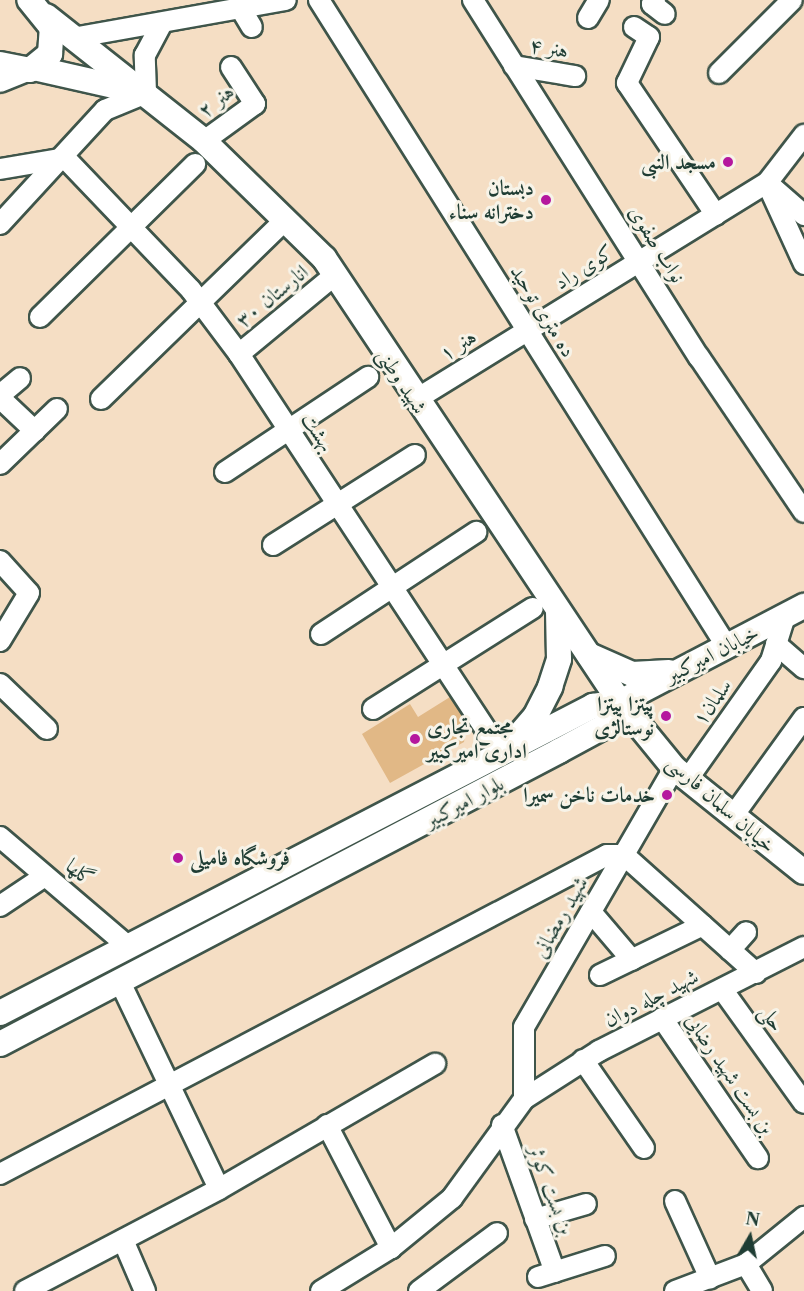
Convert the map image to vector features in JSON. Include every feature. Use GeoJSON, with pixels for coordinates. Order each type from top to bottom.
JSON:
{"type":"FeatureCollection","features":[{"type":"Feature","properties":{"kind":"main road","name":"شهید وطنی"},"geometry":{"type":"LineString","coordinates":[[37,8],[78,37],[204,141],[286,219],[335,275],[415,400],[620,702]]}},
{"type":"Feature","properties":{"kind":"main road"},"geometry":{"type":"LineString","coordinates":[[32,69],[50,54],[53,41],[37,8]]}},
{"type":"Feature","properties":{"kind":"main road"},"geometry":{"type":"LineString","coordinates":[[0,64],[146,93]]}},
{"type":"Feature","properties":{"kind":"main road"},"geometry":{"type":"LineString","coordinates":[[502,754],[535,717],[550,687],[560,659],[558,613]]}},
{"type":"Feature","properties":{"kind":"main road","name":"خیابان امیرکبیر"},"geometry":{"type":"LineString","coordinates":[[620,702],[727,647],[796,615]]}},
{"type":"Feature","properties":{"kind":"main road"},"geometry":{"type":"LineString","coordinates":[[585,652],[609,668],[632,674],[686,668]]}},
{"type":"Feature","properties":{"kind":"main road","name":"بلوار امیرکبیر"},"geometry":{"type":"LineString","coordinates":[[0,1013],[592,706],[620,702]]}},
{"type":"Feature","properties":{"kind":"main road","name":"بلوار امیرکبیر"},"geometry":{"type":"LineString","coordinates":[[0,1044],[263,909],[605,726],[620,702]]}},
{"type":"Feature","properties":{"kind":"main road","name":"خیابان سلمان فارسی"},"geometry":{"type":"LineString","coordinates":[[620,702],[681,774],[804,872]]}},
{"type":"Feature","properties":{"kind":"main road"},"geometry":{"type":"LineString","coordinates":[[559,751],[581,752],[621,730],[657,747]]}},
{"type":"Feature","properties":{"kind":"main road"},"geometry":{"type":"LineString","coordinates":[[249,885],[263,909]]}},
{"type":"Feature","properties":{"kind":"street"},"geometry":{"type":"LineString","coordinates":[[78,37],[161,25],[286,0]]}},
{"type":"Feature","properties":{"kind":"street","name":"ده متری توحید"},"geometry":{"type":"LineString","coordinates":[[319,0],[727,647]]}},
{"type":"Feature","properties":{"kind":"street","name":"نواب صفوی"},"geometry":{"type":"LineString","coordinates":[[473,0],[804,512]]}},
{"type":"Feature","properties":{"kind":"street"},"geometry":{"type":"LineString","coordinates":[[588,18],[600,0]]}},
{"type":"Feature","properties":{"kind":"street"},"geometry":{"type":"LineString","coordinates":[[719,73],[792,0]]}},
{"type":"Feature","properties":{"kind":"street"},"geometry":{"type":"LineString","coordinates":[[241,9],[252,27]]}},
{"type":"Feature","properties":{"kind":"street"},"geometry":{"type":"LineString","coordinates":[[2,219],[65,158],[105,110],[146,93],[145,55],[161,25]]}},
{"type":"Feature","properties":{"kind":"street"},"geometry":{"type":"LineString","coordinates":[[633,27],[649,37],[619,82],[716,214]]}},
{"type":"Feature","properties":{"kind":"street","name":"هنر ۴"},"geometry":{"type":"LineString","coordinates":[[514,66],[575,76]]}},
{"type":"Feature","properties":{"kind":"street","name":"هنر ۲"},"geometry":{"type":"LineString","coordinates":[[204,141],[255,104],[231,67]]}},
{"type":"Feature","properties":{"kind":"street"},"geometry":{"type":"LineString","coordinates":[[0,82],[32,69]]}},
{"type":"Feature","properties":{"kind":"street","name":"کوی راد"},"geometry":{"type":"LineString","coordinates":[[527,330],[767,183],[804,135]]}},
{"type":"Feature","properties":{"kind":"street"},"geometry":{"type":"LineString","coordinates":[[0,168],[65,158]]}},
{"type":"Feature","properties":{"kind":"street","name":"بهشت"},"geometry":{"type":"LineString","coordinates":[[65,158],[199,300],[239,354],[336,505],[444,659],[502,754]]}},
{"type":"Feature","properties":{"kind":"street"},"geometry":{"type":"LineString","coordinates":[[40,317],[195,164]]}},
{"type":"Feature","properties":{"kind":"street"},"geometry":{"type":"LineString","coordinates":[[767,183],[804,215]]}},
{"type":"Feature","properties":{"kind":"street"},"geometry":{"type":"LineString","coordinates":[[767,183],[803,259]]}},
{"type":"Feature","properties":{"kind":"street"},"geometry":{"type":"LineString","coordinates":[[101,399],[199,300],[286,219]]}},
{"type":"Feature","properties":{"kind":"street","name":"انارستان ۳۰"},"geometry":{"type":"LineString","coordinates":[[239,354],[335,275]]}},
{"type":"Feature","properties":{"kind":"street","name":"هنر ۱"},"geometry":{"type":"LineString","coordinates":[[415,400],[527,330]]}},
{"type":"Feature","properties":{"kind":"street"},"geometry":{"type":"LineString","coordinates":[[225,472],[290,433],[368,377]]}},
{"type":"Feature","properties":{"kind":"street"},"geometry":{"type":"LineString","coordinates":[[20,378],[0,397],[34,431]]}},
{"type":"Feature","properties":{"kind":"street"},"geometry":{"type":"LineString","coordinates":[[0,464],[57,409]]}},
{"type":"Feature","properties":{"kind":"street"},"geometry":{"type":"LineString","coordinates":[[273,545],[415,455]]}},
{"type":"Feature","properties":{"kind":"street"},"geometry":{"type":"LineString","coordinates":[[321,634],[476,532]]}},
{"type":"Feature","properties":{"kind":"street"},"geometry":{"type":"LineString","coordinates":[[0,561],[29,593],[0,641]]}},
{"type":"Feature","properties":{"kind":"street"},"geometry":{"type":"LineString","coordinates":[[373,709],[444,659],[533,608]]}},
{"type":"Feature","properties":{"kind":"street","name":"سلمان۱"},"geometry":{"type":"LineString","coordinates":[[681,774],[771,661],[776,644],[796,615]]}},
{"type":"Feature","properties":{"kind":"street"},"geometry":{"type":"LineString","coordinates":[[776,644],[804,668]]}},
{"type":"Feature","properties":{"kind":"street"},"geometry":{"type":"LineString","coordinates":[[0,684],[47,729]]}},
{"type":"Feature","properties":{"kind":"street"},"geometry":{"type":"LineString","coordinates":[[733,816],[804,718]]}},
{"type":"Feature","properties":{"kind":"street","name":"شهید رمضانی"},"geometry":{"type":"LineString","coordinates":[[524,1099],[524,1027],[624,855],[681,774]]}},
{"type":"Feature","properties":{"kind":"street","name":"گلها"},"geometry":{"type":"LineString","coordinates":[[0,837],[129,947]]}},
{"type":"Feature","properties":{"kind":"street"},"geometry":{"type":"LineString","coordinates":[[0,1174],[607,855],[624,855],[756,973]]}},
{"type":"Feature","properties":{"kind":"street"},"geometry":{"type":"LineString","coordinates":[[0,906],[45,876]]}},
{"type":"Feature","properties":{"kind":"street"},"geometry":{"type":"LineString","coordinates":[[591,912],[632,960]]}},
{"type":"Feature","properties":{"kind":"street"},"geometry":{"type":"LineString","coordinates":[[600,975],[703,925]]}},
{"type":"Feature","properties":{"kind":"street"},"geometry":{"type":"LineString","coordinates":[[730,950],[746,932]]}},
{"type":"Feature","properties":{"kind":"street","name":"شهید چله دوان"},"geometry":{"type":"LineString","coordinates":[[321,1291],[391,1248],[452,1198],[502,1125],[524,1099],[584,1060],[662,1018],[802,953]]}},
{"type":"Feature","properties":{"kind":"street"},"geometry":{"type":"LineString","coordinates":[[120,982],[219,1189]]}},
{"type":"Feature","properties":{"kind":"street","name":"حلی"},"geometry":{"type":"LineString","coordinates":[[722,989],[804,1103]]}},
{"type":"Feature","properties":{"kind":"street","name":"بن بست شهید رضایی"},"geometry":{"type":"LineString","coordinates":[[662,1018],[758,1158]]}},
{"type":"Feature","properties":{"kind":"street"},"geometry":{"type":"LineString","coordinates":[[584,1060],[644,1148]]}},
{"type":"Feature","properties":{"kind":"street"},"geometry":{"type":"LineString","coordinates":[[25,1291],[219,1189],[435,1064]]}},
{"type":"Feature","properties":{"kind":"street"},"geometry":{"type":"LineString","coordinates":[[327,1125],[391,1248]]}},
{"type":"Feature","properties":{"kind":"street","name":"بن بست کوثر"},"geometry":{"type":"LineString","coordinates":[[502,1125],[536,1219],[547,1274],[605,1256]]}},
{"type":"Feature","properties":{"kind":"street"},"geometry":{"type":"LineString","coordinates":[[675,1201],[710,1278]]}},
{"type":"Feature","properties":{"kind":"street"},"geometry":{"type":"LineString","coordinates":[[536,1219],[586,1204]]}},
{"type":"Feature","properties":{"kind":"street"},"geometry":{"type":"LineString","coordinates":[[675,1291],[746,1264],[804,1217]]}},
{"type":"Feature","properties":{"kind":"street"},"geometry":{"type":"LineString","coordinates":[[419,1291],[497,1233]]}},
{"type":"Feature","properties":{"kind":"street"},"geometry":{"type":"LineString","coordinates":[[123,1240],[145,1291]]}},
{"type":"Feature","properties":{"kind":"street"},"geometry":{"type":"LineString","coordinates":[[746,1264],[762,1291]]}},
{"type":"Feature","properties":{"kind":"building","name":"مجتمع تجاری اداری امیرکبیر"},"geometry":{"type":"Polygon","coordinates":[[[450,697],[467,722],[464,742],[390,783],[362,734],[410,704],[418,717],[450,697]]]}},
{"type":"Feature","properties":{"kind":"place","name":"مسجد النبی"},"geometry":{"type":"Point","coordinates":[728,162]}},
{"type":"Feature","properties":{"kind":"place","name":"دبستان دخترانه سناء"},"geometry":{"type":"Point","coordinates":[546,200]}},
{"type":"Feature","properties":{"kind":"place","name":"پیتزا پیتزا نوستالژی"},"geometry":{"type":"Point","coordinates":[666,716]}},
{"type":"Feature","properties":{"kind":"place","name":"مجتمع تجاری اداری امیرکبیر"},"geometry":{"type":"Point","coordinates":[415,739]}},
{"type":"Feature","properties":{"kind":"place","name":"خدمات ناخن سمیرا"},"geometry":{"type":"Point","coordinates":[667,795]}},
{"type":"Feature","properties":{"kind":"place","name":"فروشگاه فامیلی"},"geometry":{"type":"Point","coordinates":[178,858]}}]}
